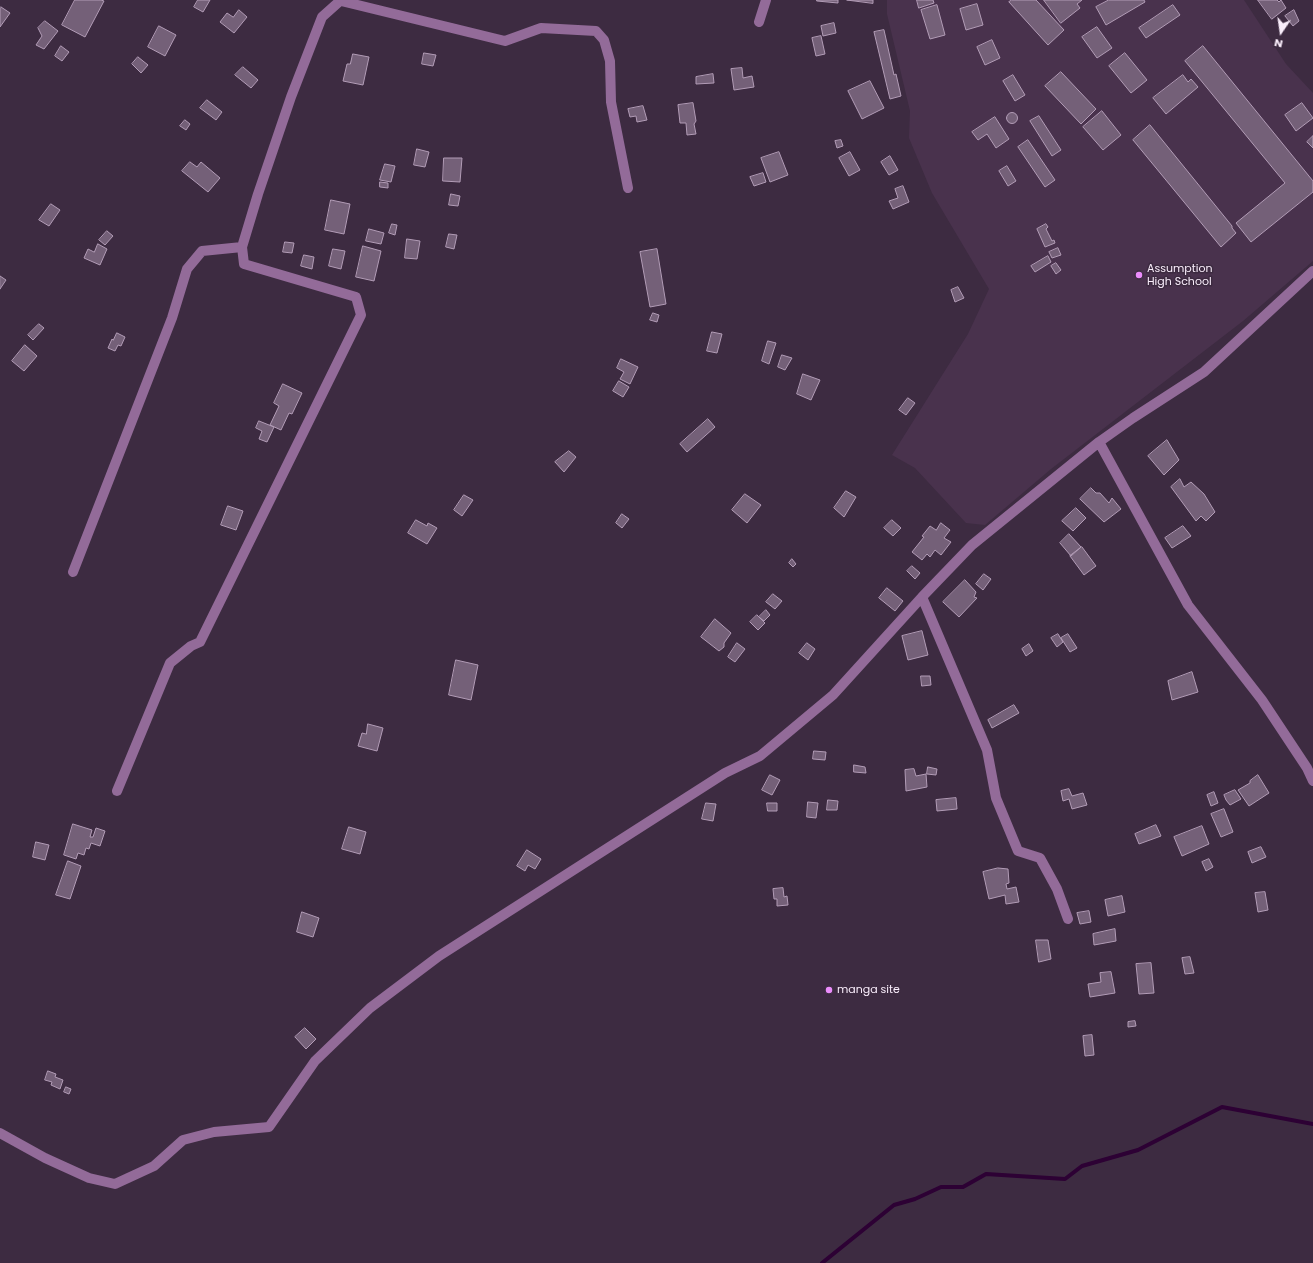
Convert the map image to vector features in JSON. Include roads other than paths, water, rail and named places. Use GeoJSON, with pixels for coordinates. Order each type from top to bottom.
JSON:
{"type":"FeatureCollection","features":[{"type":"Feature","properties":{"kind":"street"},"geometry":{"type":"LineString","coordinates":[[759,22],[766,0]]}},
{"type":"Feature","properties":{"kind":"street"},"geometry":{"type":"LineString","coordinates":[[117,791],[170,664],[191,646],[200,642],[361,315],[356,297],[244,264],[242,247],[258,194],[291,97],[322,17],[341,1],[505,41],[541,28],[596,31],[604,40],[610,61],[611,102],[628,188]]}},
{"type":"Feature","properties":{"kind":"street"},"geometry":{"type":"LineString","coordinates":[[73,572],[172,318],[187,269],[202,251],[242,247]]}},
{"type":"Feature","properties":{"kind":"street"},"geometry":{"type":"LineString","coordinates":[[0,1133],[45,1158],[89,1178],[115,1184],[154,1166],[183,1140],[214,1132],[269,1127],[315,1061],[370,1008],[439,956],[725,773],[760,756],[833,696],[922,597],[972,545],[1100,442],[1204,372],[1313,271]]}},
{"type":"Feature","properties":{"kind":"street"},"geometry":{"type":"LineString","coordinates":[[1100,442],[1188,604],[1262,700],[1307,768],[1313,781]]}},
{"type":"Feature","properties":{"kind":"street"},"geometry":{"type":"LineString","coordinates":[[922,597],[987,750],[996,798],[1018,851],[1040,858],[1057,889],[1068,919]]}},
{"type":"Feature","properties":{"kind":"waterway"},"geometry":{"type":"LineString","coordinates":[[822,1263],[894,1205],[915,1199],[941,1187],[963,1187],[986,1174],[1065,1179],[1082,1166],[1138,1150],[1222,1107],[1313,1124]]}},
{"type":"Feature","properties":{"kind":"place","name":"Assumption High School"},"geometry":{"type":"Point","coordinates":[1139,275]}},
{"type":"Feature","properties":{"kind":"place","name":"manga site"},"geometry":{"type":"Point","coordinates":[829,990]}}]}
